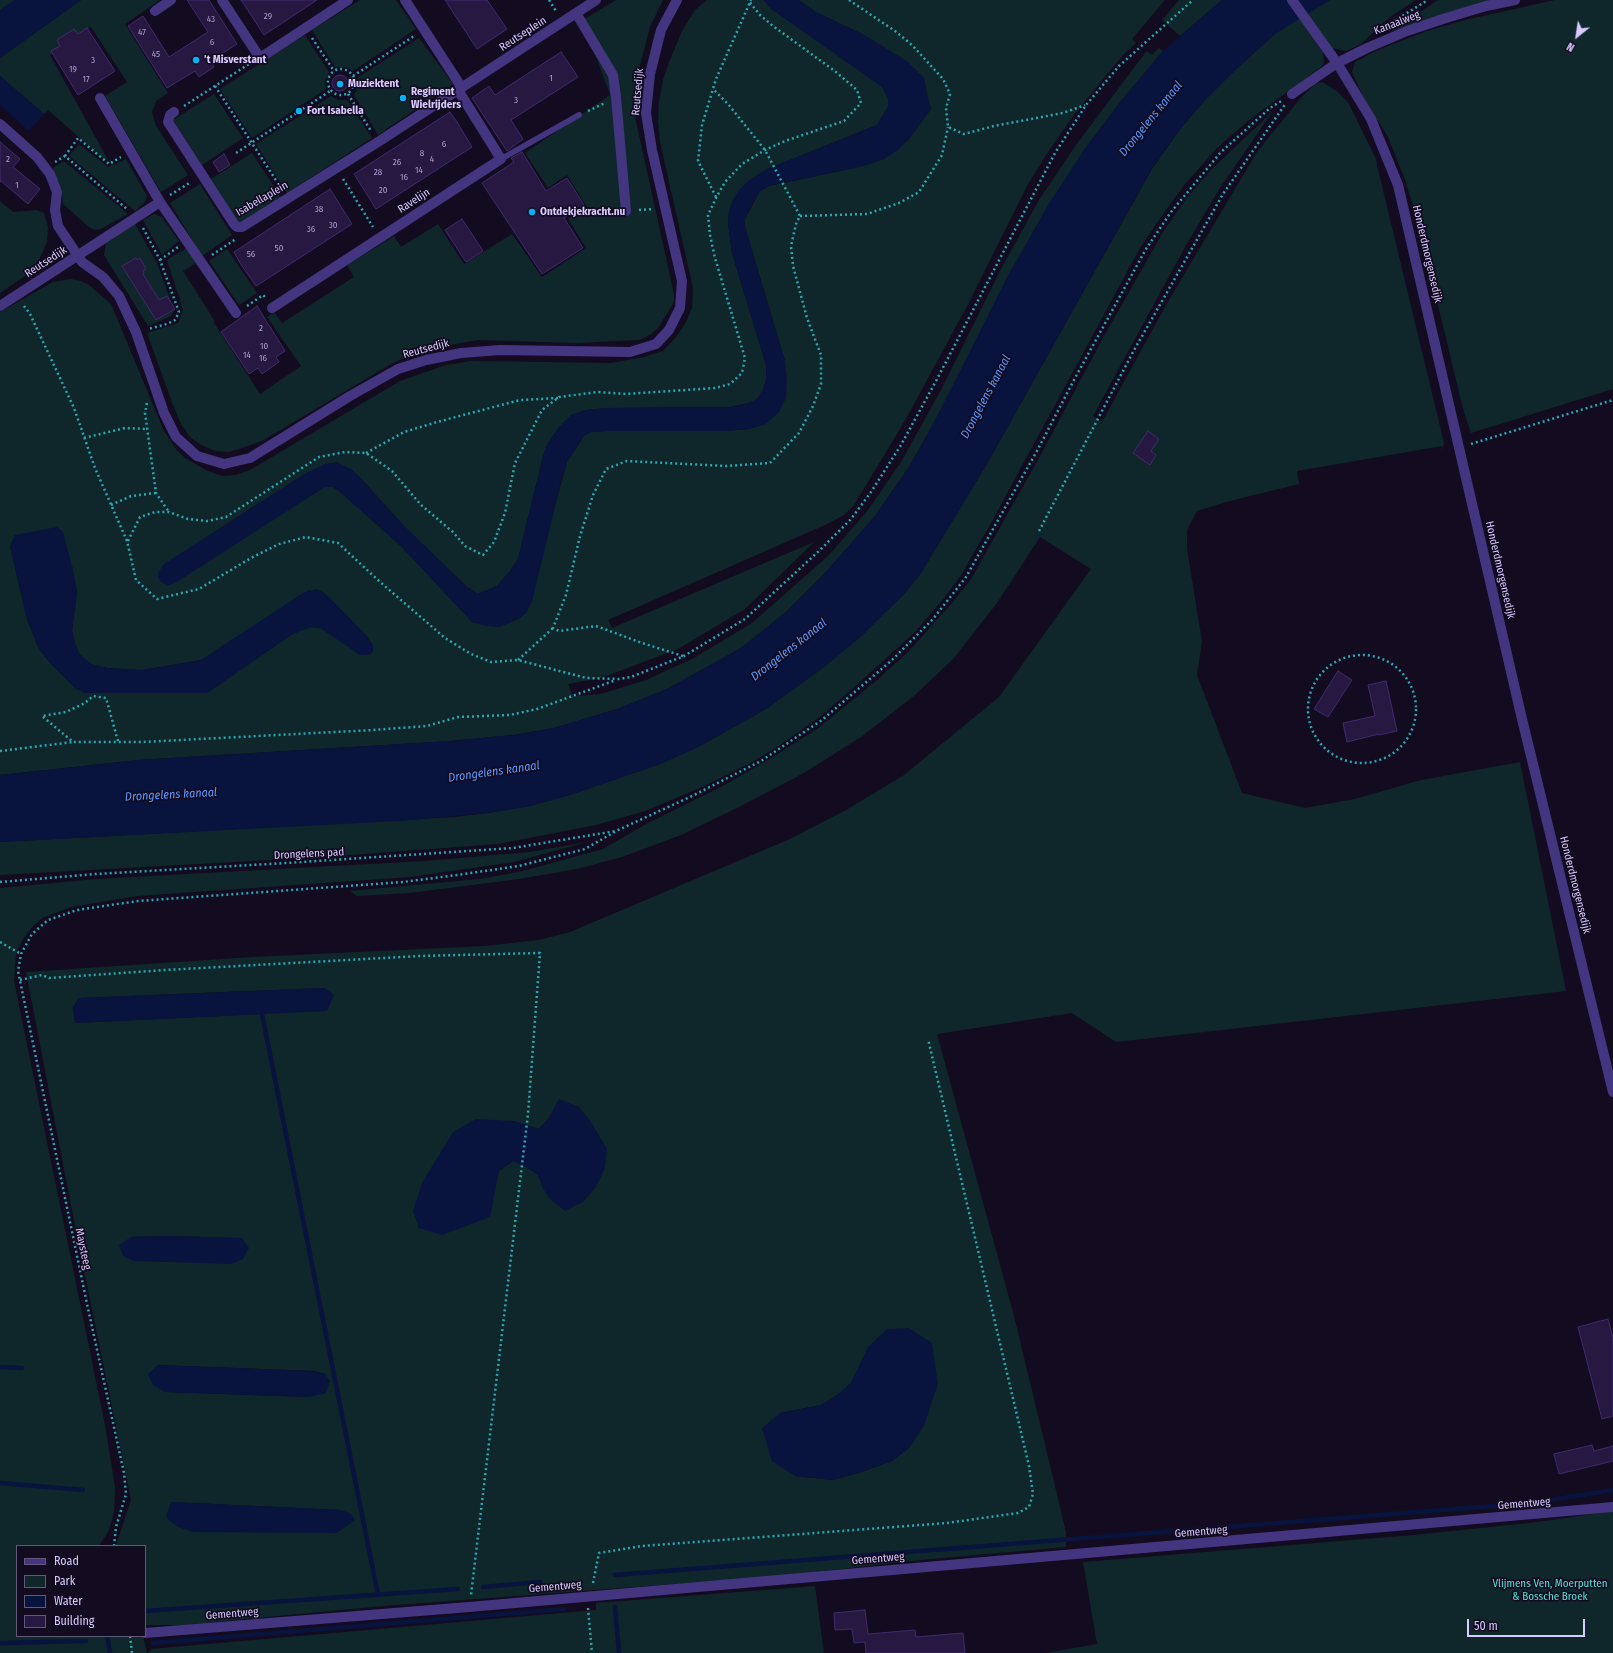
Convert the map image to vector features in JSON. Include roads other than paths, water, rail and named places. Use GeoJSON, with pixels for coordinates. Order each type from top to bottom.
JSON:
{"type":"FeatureCollection","features":[{"type":"Feature","properties":{"kind":"street"},"geometry":{"type":"LineString","coordinates":[[155,11],[171,0]]}},
{"type":"Feature","properties":{"kind":"street"},"geometry":{"type":"LineString","coordinates":[[222,0],[260,58],[348,0]]}},
{"type":"Feature","properties":{"kind":"street"},"geometry":{"type":"LineString","coordinates":[[404,0],[424,29],[501,159]]}},
{"type":"Feature","properties":{"kind":"street","name":"Reutseplein"},"geometry":{"type":"LineString","coordinates":[[460,89],[596,0]]}},
{"type":"Feature","properties":{"kind":"street","name":"Reutsedijk"},"geometry":{"type":"LineString","coordinates":[[0,306],[78,256],[82,262],[103,277],[119,296],[136,332],[164,413],[176,437],[198,456],[224,464],[250,458],[350,396],[398,369],[426,360],[461,353],[500,350],[630,352],[656,344],[670,330],[680,308],[682,281],[652,150],[646,113],[650,74],[661,30],[677,0]]}},
{"type":"Feature","properties":{"kind":"street","name":"Honderdmorgensedijk"},"geometry":{"type":"LineString","coordinates":[[1292,0],[1337,63],[1371,119],[1398,185],[1522,719],[1613,1092]]}},
{"type":"Feature","properties":{"kind":"street","name":"Kanaalweg"},"geometry":{"type":"LineString","coordinates":[[1292,94],[1337,63],[1366,48],[1407,31],[1486,6],[1515,0]]}},
{"type":"Feature","properties":{"kind":"street"},"geometry":{"type":"LineString","coordinates":[[576,13],[612,75],[616,97],[626,211]]}},
{"type":"Feature","properties":{"kind":"street","name":"Isabellaplein"},"geometry":{"type":"LineString","coordinates":[[174,112],[170,115],[168,122],[234,224],[237,227],[242,227],[460,89]]}},
{"type":"Feature","properties":{"kind":"street"},"geometry":{"type":"LineString","coordinates":[[100,98],[160,202],[236,313]]}},
{"type":"Feature","properties":{"kind":"street"},"geometry":{"type":"LineString","coordinates":[[0,124],[37,157],[50,174],[57,192],[55,210],[58,226],[78,256],[160,202]]}},
{"type":"Feature","properties":{"kind":"street","name":"Ravelijn"},"geometry":{"type":"LineString","coordinates":[[272,308],[501,159]]}},
{"type":"Feature","properties":{"kind":"street","name":"Gementweg"},"geometry":{"type":"LineString","coordinates":[[146,1633],[469,1607],[1456,1522],[1613,1507]]}},
{"type":"Feature","properties":{"kind":"lane"},"geometry":{"type":"LineString","coordinates":[[501,159],[579,115]]}},
{"type":"Feature","properties":{"kind":"water"},"geometry":{"type":"Polygon","coordinates":[[[15,0],[81,0],[0,58],[0,10],[15,0]]]}},
{"type":"Feature","properties":{"kind":"water"},"geometry":{"type":"Polygon","coordinates":[[[764,0],[798,0],[816,12],[864,35],[907,61],[924,78],[931,109],[908,140],[898,150],[884,159],[859,167],[769,186],[760,191],[749,209],[745,219],[745,227],[785,361],[787,380],[786,398],[779,412],[766,424],[750,429],[726,431],[608,431],[591,432],[584,436],[567,462],[561,481],[532,602],[526,613],[518,619],[499,627],[486,626],[472,622],[401,546],[333,487],[325,487],[175,583],[168,585],[161,582],[158,577],[158,573],[164,564],[304,474],[325,464],[336,462],[352,470],[361,478],[406,528],[467,587],[478,594],[497,586],[518,559],[543,456],[548,443],[560,426],[571,415],[586,410],[607,408],[730,407],[749,403],[757,399],[763,390],[766,380],[766,365],[732,253],[728,224],[729,211],[732,202],[738,191],[749,180],[765,170],[877,125],[888,107],[888,98],[882,87],[770,8],[764,0]]]}},
{"type":"Feature","properties":{"kind":"water","name":"Drongelens kanaal"},"geometry":{"type":"Polygon","coordinates":[[[1222,0],[1330,0],[1276,33],[1205,100],[1181,128],[1152,168],[988,462],[921,573],[904,594],[859,638],[824,667],[766,709],[698,747],[660,764],[570,795],[530,806],[488,813],[400,821],[0,842],[0,775],[138,760],[450,741],[513,735],[554,728],[620,708],[667,689],[741,648],[786,612],[814,585],[875,516],[909,467],[926,438],[1008,276],[1048,205],[1084,150],[1121,101],[1163,51],[1222,0]]]}},
{"type":"Feature","properties":{"kind":"water"},"geometry":{"type":"Polygon","coordinates":[[[0,76],[44,114],[29,131],[0,105],[0,76]]]}},
{"type":"Feature","properties":{"kind":"water"},"geometry":{"type":"Polygon","coordinates":[[[57,527],[63,532],[77,593],[72,630],[75,644],[80,655],[91,664],[107,668],[142,670],[201,660],[303,593],[316,589],[322,591],[330,598],[367,636],[373,645],[373,652],[369,655],[360,655],[320,628],[310,627],[291,635],[207,693],[86,693],[75,688],[50,663],[39,649],[27,619],[10,546],[15,535],[57,527]]]}},
{"type":"Feature","properties":{"kind":"water"},"geometry":{"type":"Polygon","coordinates":[[[325,988],[334,995],[327,1011],[75,1023],[73,1007],[79,998],[325,988]]]}},
{"type":"Feature","properties":{"kind":"water"},"geometry":{"type":"Polygon","coordinates":[[[559,1099],[579,1107],[591,1122],[607,1149],[605,1168],[596,1187],[583,1202],[565,1211],[549,1198],[538,1175],[513,1161],[499,1171],[490,1217],[442,1235],[419,1228],[413,1211],[422,1183],[453,1132],[476,1119],[513,1121],[539,1129],[549,1118],[559,1099]]]}},
{"type":"Feature","properties":{"kind":"water"},"geometry":{"type":"Polygon","coordinates":[[[167,1236],[242,1238],[249,1248],[243,1259],[231,1264],[134,1261],[123,1256],[119,1245],[131,1237],[167,1236]]]}},
{"type":"Feature","properties":{"kind":"water"},"geometry":{"type":"Polygon","coordinates":[[[909,1328],[932,1343],[938,1384],[924,1426],[910,1447],[892,1461],[833,1480],[795,1476],[772,1461],[762,1428],[780,1413],[821,1405],[839,1394],[851,1383],[869,1346],[887,1329],[909,1328]]]}},
{"type":"Feature","properties":{"kind":"water"},"geometry":{"type":"Polygon","coordinates":[[[158,1365],[314,1371],[325,1374],[330,1381],[326,1393],[309,1397],[165,1392],[153,1385],[148,1374],[158,1365]]]}},
{"type":"Feature","properties":{"kind":"water"},"geometry":{"type":"Polygon","coordinates":[[[171,1502],[340,1510],[351,1514],[355,1520],[337,1533],[192,1532],[176,1526],[166,1517],[171,1502]]]}},
{"type":"Feature","properties":{"kind":"waterway"},"geometry":{"type":"LineString","coordinates":[[262,1014],[378,1595]]}},
{"type":"Feature","properties":{"kind":"waterway"},"geometry":{"type":"LineString","coordinates":[[0,1367],[22,1368]]}},
{"type":"Feature","properties":{"kind":"waterway"},"geometry":{"type":"LineString","coordinates":[[0,1483],[83,1490]]}},
{"type":"Feature","properties":{"kind":"waterway"},"geometry":{"type":"LineString","coordinates":[[615,1575],[1532,1503],[1613,1490]]}},
{"type":"Feature","properties":{"kind":"waterway"},"geometry":{"type":"LineString","coordinates":[[483,1587],[540,1582]]}},
{"type":"Feature","properties":{"kind":"waterway"},"geometry":{"type":"LineString","coordinates":[[146,1611],[458,1589]]}},
{"type":"Feature","properties":{"kind":"waterway"},"geometry":{"type":"LineString","coordinates":[[615,1607],[619,1653]]}},
{"type":"Feature","properties":{"kind":"waterway"},"geometry":{"type":"LineString","coordinates":[[153,1643],[564,1609]]}},
{"type":"Feature","properties":{"kind":"waterway"},"geometry":{"type":"LineString","coordinates":[[107,1637],[110,1653]]}},
{"type":"Feature","properties":{"kind":"waterway"},"geometry":{"type":"LineString","coordinates":[[0,1643],[86,1641]]}},
{"type":"Feature","properties":{"kind":"place","name":"’t Misverstant"},"geometry":{"type":"Point","coordinates":[196,60]}},
{"type":"Feature","properties":{"kind":"place","name":"Muziektent"},"geometry":{"type":"Point","coordinates":[340,84]}},
{"type":"Feature","properties":{"kind":"place","name":"Regiment Wielrijders"},"geometry":{"type":"Point","coordinates":[403,98]}},
{"type":"Feature","properties":{"kind":"place","name":"Fort Isabella"},"geometry":{"type":"Point","coordinates":[299,111]}},
{"type":"Feature","properties":{"kind":"place","name":"Ontdekjekracht.nu"},"geometry":{"type":"Point","coordinates":[532,212]}},
{"type":"Feature","properties":{"kind":"park label","name":"Vlijmens Ven, Moerputten & Bossche Broek"},"geometry":{"type":"Point","coordinates":[1550,1590]}}]}
